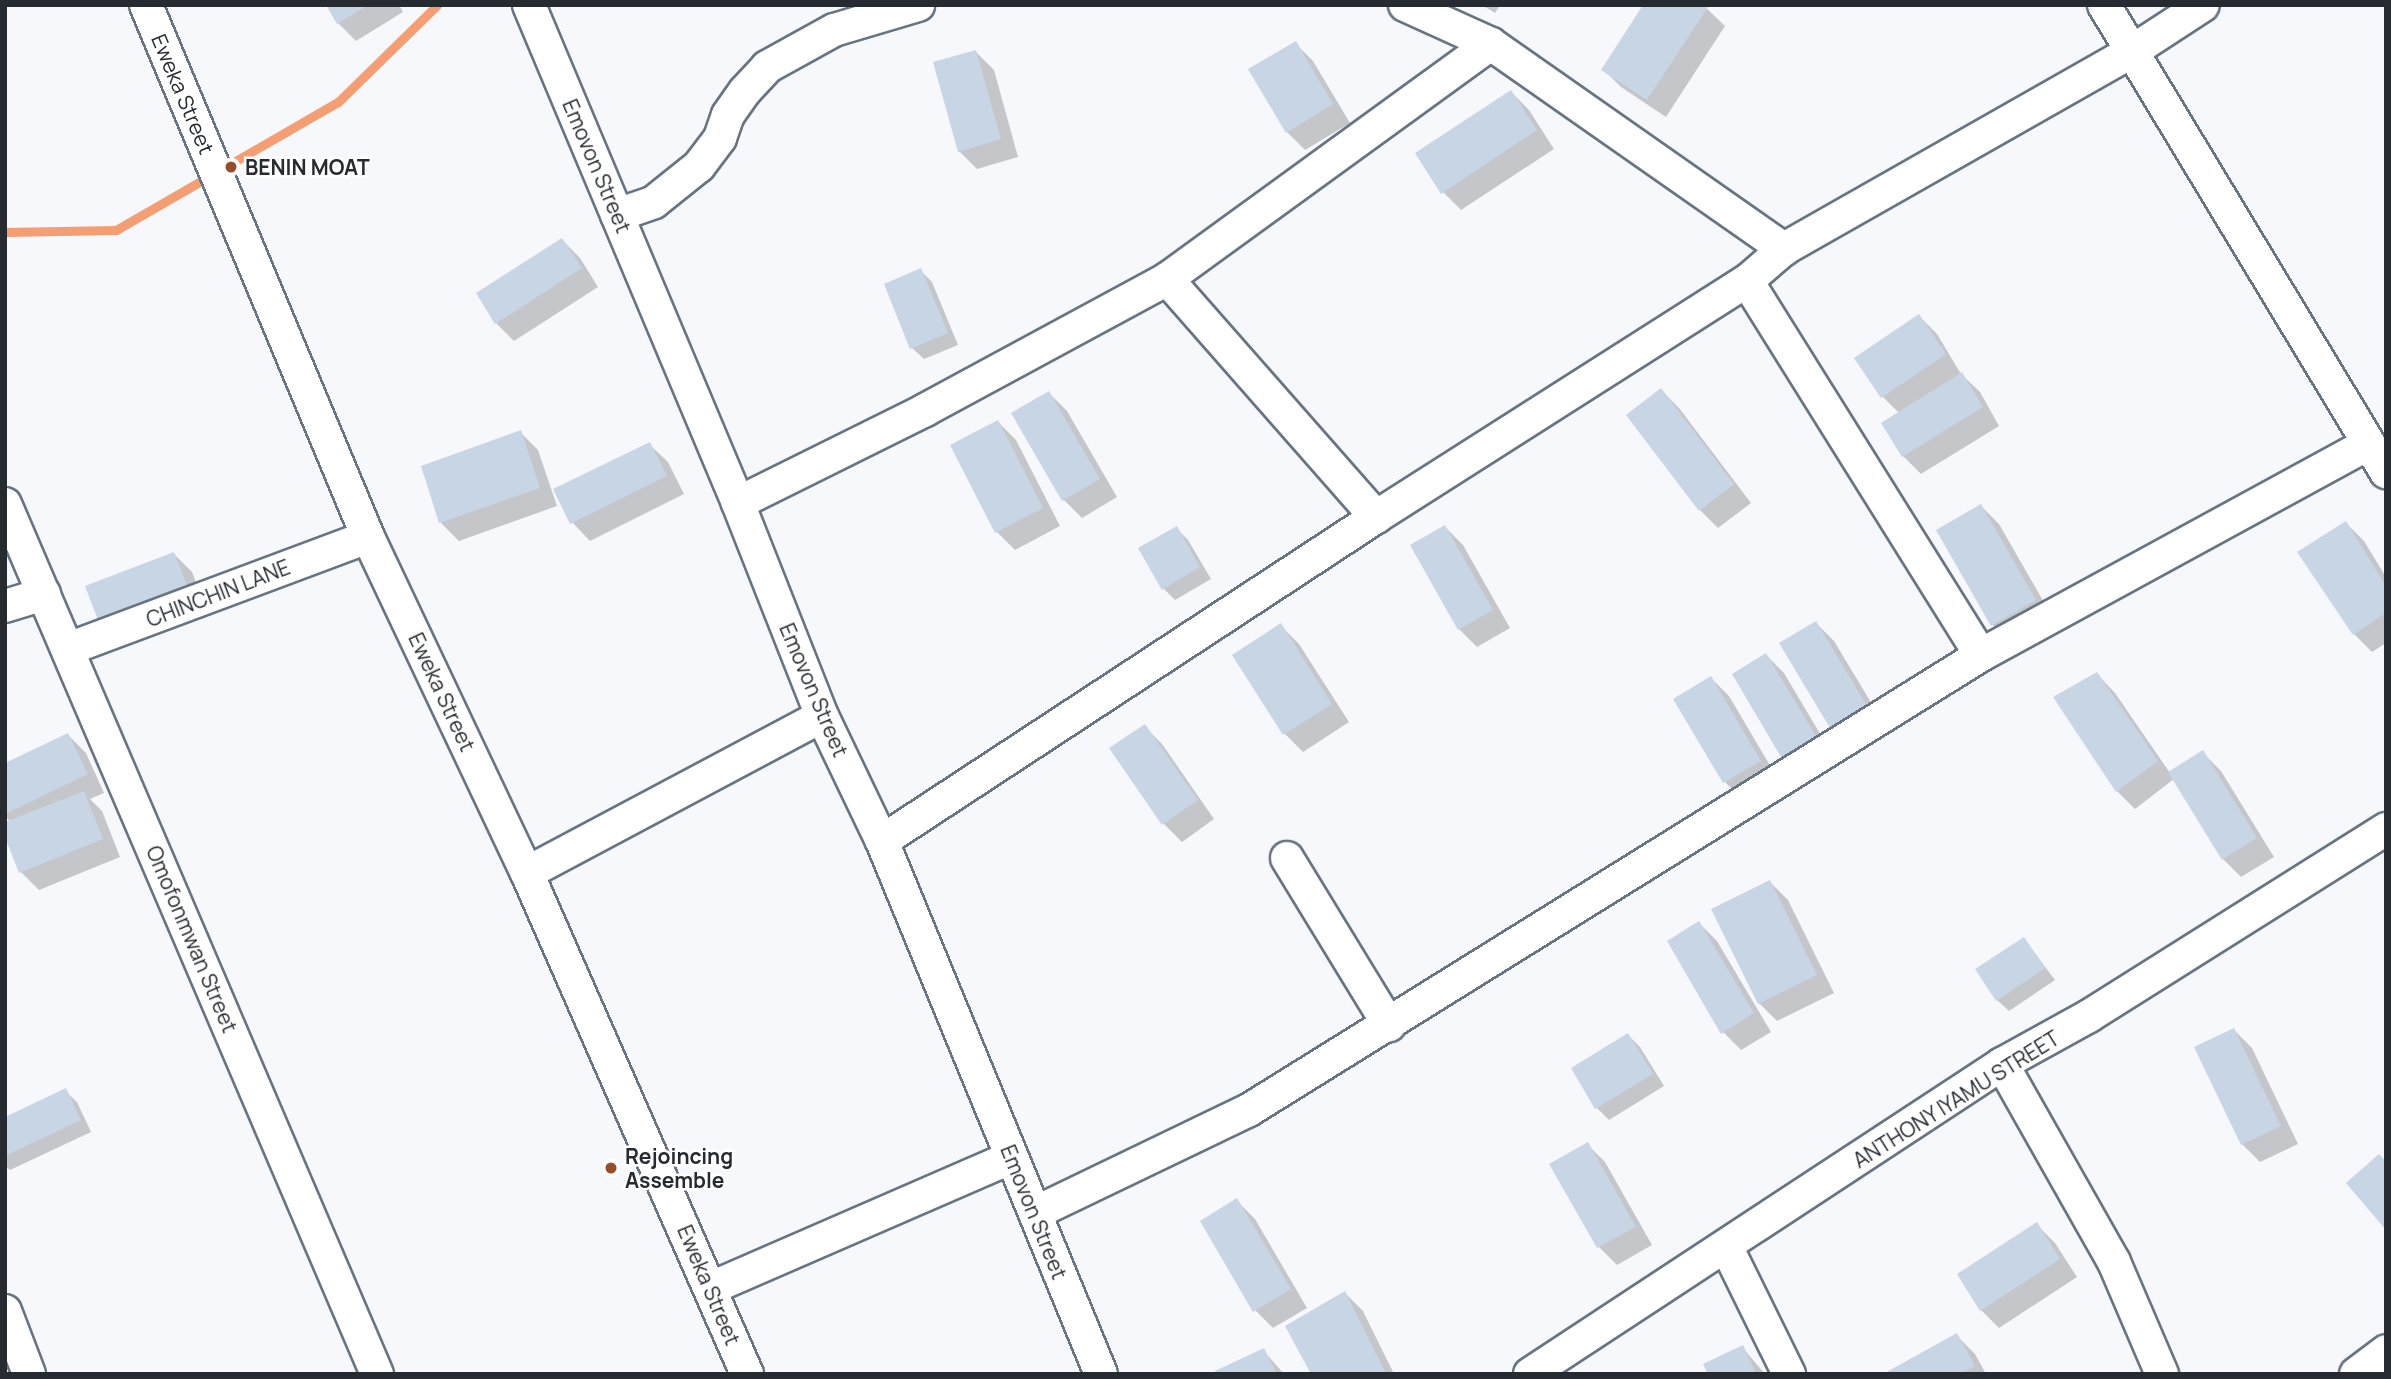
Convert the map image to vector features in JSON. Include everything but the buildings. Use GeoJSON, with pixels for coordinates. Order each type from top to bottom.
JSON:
{"type":"FeatureCollection","features":[{"type":"Feature","properties":{"kind":"street","name":"Eweka Street"},"geometry":{"type":"LineString","coordinates":[[146,5],[369,537],[527,873],[747,1374]]}},
{"type":"Feature","properties":{"kind":"street","name":"Emovon Street"},"geometry":{"type":"LineString","coordinates":[[528,5],[738,503],[822,716],[882,841],[1101,1374]]}},
{"type":"Feature","properties":{"kind":"street"},"geometry":{"type":"LineString","coordinates":[[617,215],[654,202],[699,166],[720,138],[728,115],[766,67],[834,30],[918,5]]}},
{"type":"Feature","properties":{"kind":"street"},"geometry":{"type":"LineString","coordinates":[[1405,5],[1491,44],[1784,249]]}},
{"type":"Feature","properties":{"kind":"street"},"geometry":{"type":"LineString","coordinates":[[2104,5],[2134,50],[2386,472]]}},
{"type":"Feature","properties":{"kind":"street"},"geometry":{"type":"LineString","coordinates":[[882,841],[1376,517],[1747,281],[1784,249],[2134,50],[2203,5]]}},
{"type":"Feature","properties":{"kind":"street"},"geometry":{"type":"LineString","coordinates":[[738,503],[925,410],[1167,279],[1491,44]]}},
{"type":"Feature","properties":{"kind":"street"},"geometry":{"type":"LineString","coordinates":[[1167,279],[1376,517]]}},
{"type":"Feature","properties":{"kind":"street"},"geometry":{"type":"LineString","coordinates":[[1747,281],[1981,655]]}},
{"type":"Feature","properties":{"kind":"street"},"geometry":{"type":"LineString","coordinates":[[1035,1213],[1249,1110],[1981,655],[2368,444]]}},
{"type":"Feature","properties":{"kind":"street","name":"Omofonmwan Street"},"geometry":{"type":"LineString","coordinates":[[5,504],[377,1374]]}},
{"type":"Feature","properties":{"kind":"street","name":"CHINCHIN LANE"},"geometry":{"type":"LineString","coordinates":[[68,649],[369,537]]}},
{"type":"Feature","properties":{"kind":"street"},"geometry":{"type":"LineString","coordinates":[[5,606],[44,594]]}},
{"type":"Feature","properties":{"kind":"street"},"geometry":{"type":"LineString","coordinates":[[527,873],[822,716]]}},
{"type":"Feature","properties":{"kind":"street","name":"ANTHONY IYAMU STREET"},"geometry":{"type":"LineString","coordinates":[[1530,1374],[2002,1065],[2089,1016],[2386,829]]}},
{"type":"Feature","properties":{"kind":"street"},"geometry":{"type":"LineString","coordinates":[[1287,858],[1389,1025]]}},
{"type":"Feature","properties":{"kind":"street"},"geometry":{"type":"LineString","coordinates":[[2002,1065],[2114,1262],[2162,1374]]}},
{"type":"Feature","properties":{"kind":"street"},"geometry":{"type":"LineString","coordinates":[[711,1288],[1012,1157]]}},
{"type":"Feature","properties":{"kind":"street"},"geometry":{"type":"LineString","coordinates":[[1726,1246],[1789,1374]]}},
{"type":"Feature","properties":{"kind":"street"},"geometry":{"type":"LineString","coordinates":[[5,1311],[29,1374]]}},
{"type":"Feature","properties":{"kind":"street"},"geometry":{"type":"LineString","coordinates":[[2356,1374],[2386,1352]]}},
{"type":"Feature","properties":{"kind":"waterway"},"geometry":{"type":"LineString","coordinates":[[5,232],[116,230],[338,102],[437,5]]}},
{"type":"Feature","properties":{"kind":"place","name":"BENIN MOAT"},"geometry":{"type":"Point","coordinates":[231,167]}},
{"type":"Feature","properties":{"kind":"place","name":"Rejoincing Assemble"},"geometry":{"type":"Point","coordinates":[611,1168]}}]}
